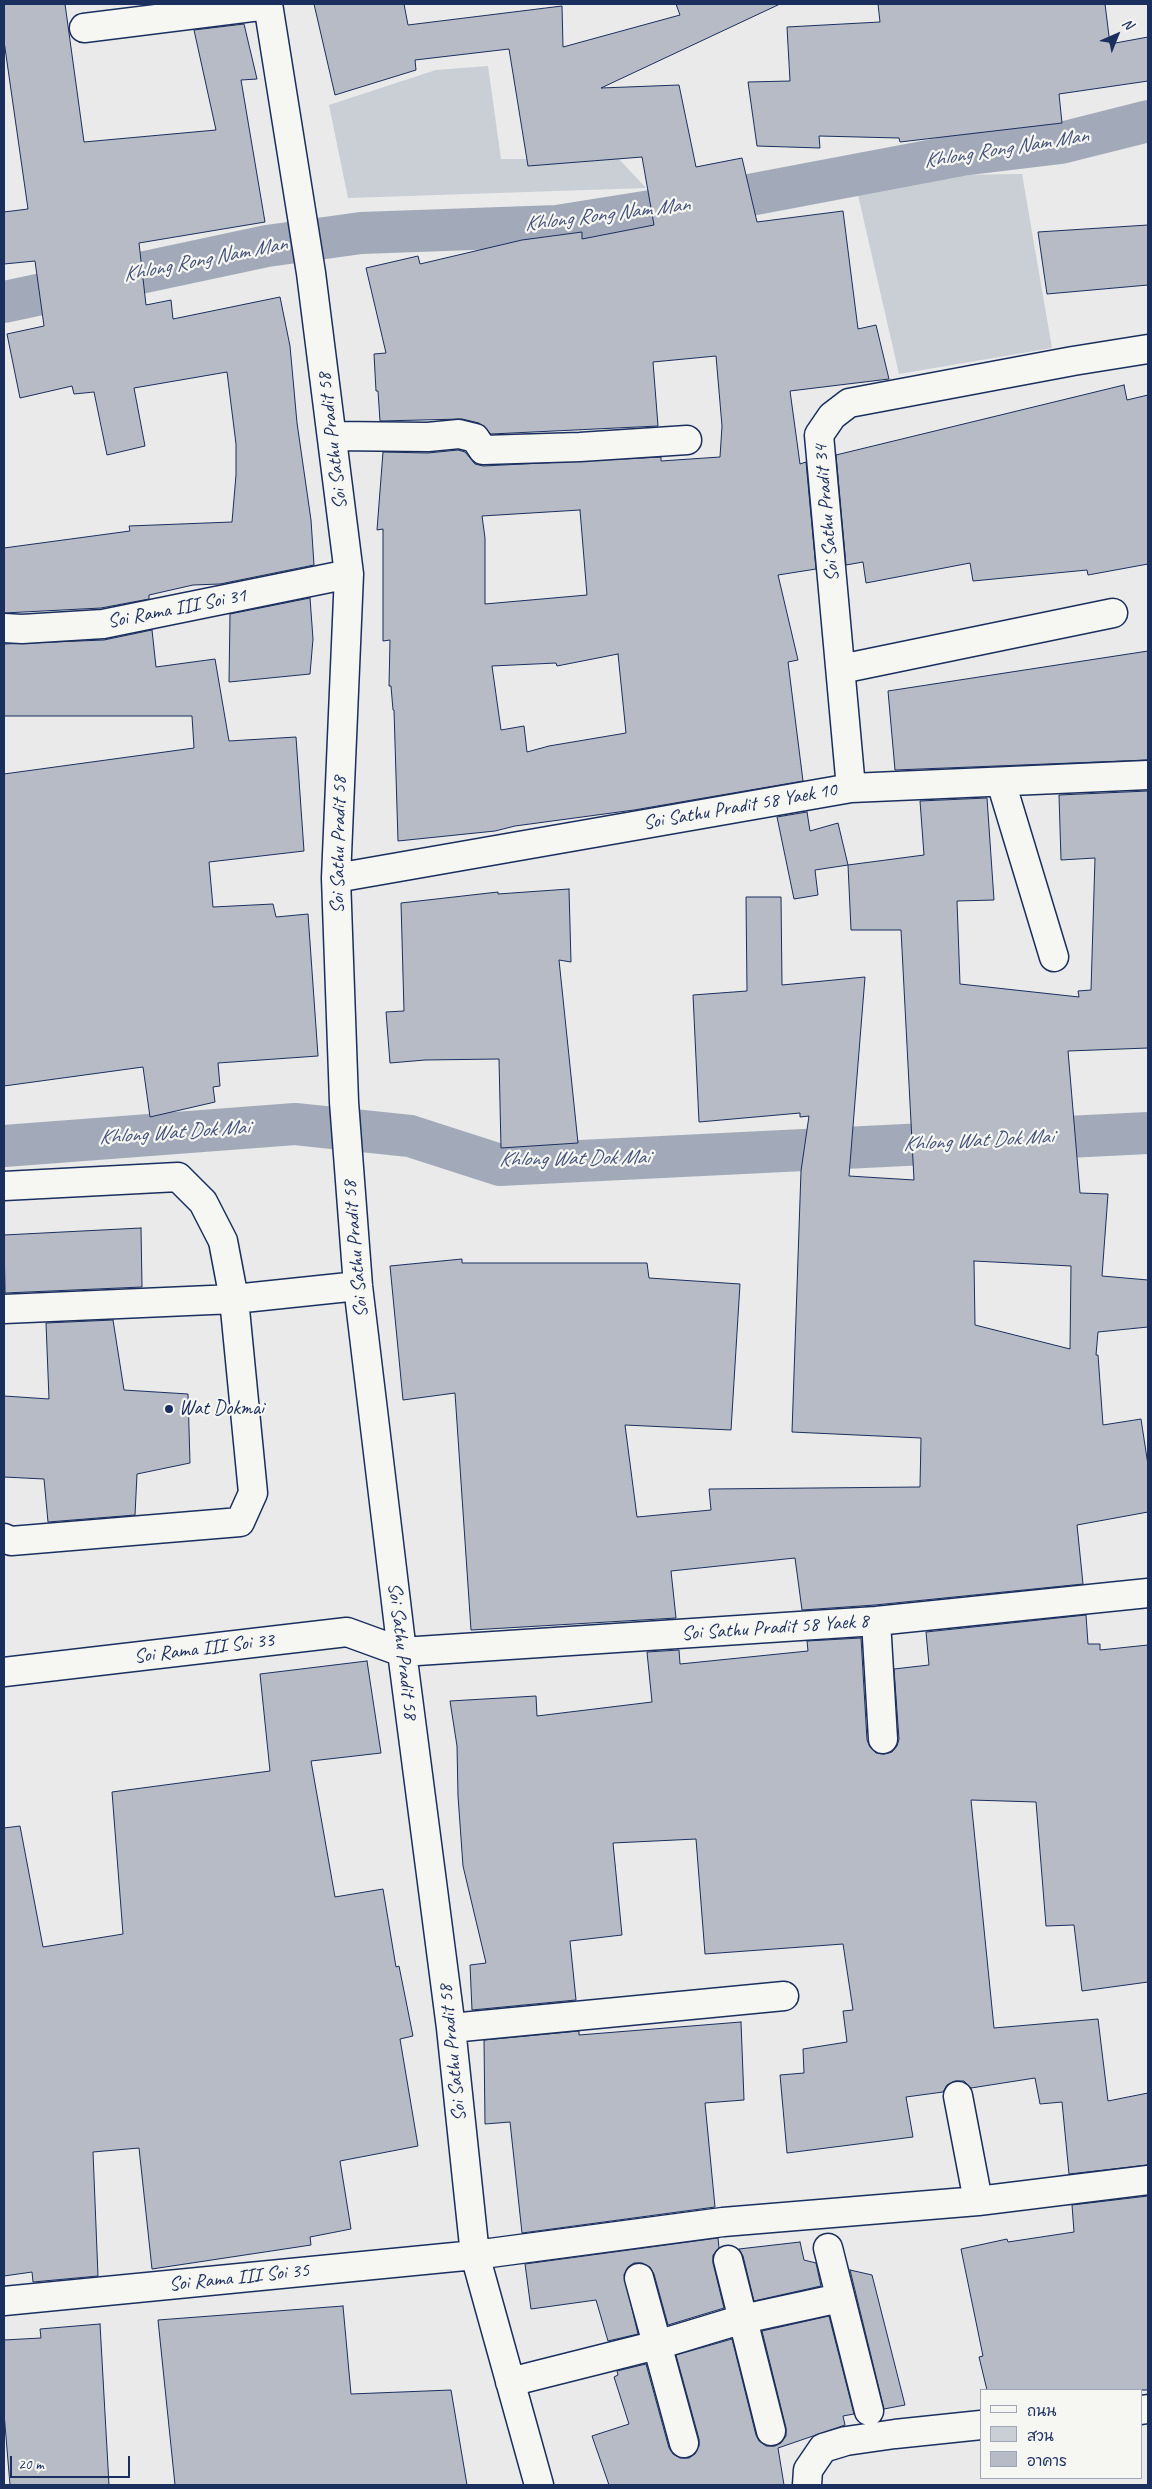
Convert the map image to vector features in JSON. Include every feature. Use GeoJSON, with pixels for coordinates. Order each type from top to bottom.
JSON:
{"type":"FeatureCollection","features":[{"type":"Feature","properties":{"kind":"street"},"geometry":{"type":"LineString","coordinates":[[84,28],[268,4]]}},
{"type":"Feature","properties":{"kind":"street","name":"Soi Sathu Pradit 58"},"geometry":{"type":"LineString","coordinates":[[268,4],[303,212],[333,436],[348,574],[336,878],[344,1102],[358,1286],[402,1652],[451,2028],[475,2255],[539,2485]]}},
{"type":"Feature","properties":{"kind":"street","name":"Soi Sathu Pradit 34"},"geometry":{"type":"LineString","coordinates":[[851,788],[819,435],[832,416],[849,403],[1148,349]]}},
{"type":"Feature","properties":{"kind":"street"},"geometry":{"type":"LineString","coordinates":[[333,436],[428,437],[459,434],[475,438],[483,450],[580,447],[687,440]]}},
{"type":"Feature","properties":{"kind":"street","name":"Soi Rama III Soi 31"},"geometry":{"type":"LineString","coordinates":[[4,628],[22,630],[103,624],[348,574]]}},
{"type":"Feature","properties":{"kind":"street"},"geometry":{"type":"LineString","coordinates":[[841,669],[1113,613]]}},
{"type":"Feature","properties":{"kind":"street","name":"Soi Sathu Pradit 58 Yaek 10"},"geometry":{"type":"LineString","coordinates":[[336,878],[851,788],[1148,775]]}},
{"type":"Feature","properties":{"kind":"street"},"geometry":{"type":"LineString","coordinates":[[1001,782],[1054,957]]}},
{"type":"Feature","properties":{"kind":"street"},"geometry":{"type":"LineString","coordinates":[[4,1186],[178,1177],[203,1202],[223,1241],[234,1299],[253,1493],[240,1522],[11,1541],[4,1538]]}},
{"type":"Feature","properties":{"kind":"street"},"geometry":{"type":"LineString","coordinates":[[4,1310],[234,1299],[358,1286]]}},
{"type":"Feature","properties":{"kind":"street","name":"Soi Sathu Pradit 58 Yaek 8"},"geometry":{"type":"LineString","coordinates":[[402,1652],[876,1621],[1148,1593]]}},
{"type":"Feature","properties":{"kind":"street"},"geometry":{"type":"LineString","coordinates":[[876,1621],[883,1739]]}},
{"type":"Feature","properties":{"kind":"street","name":"Soi Rama III Soi 33"},"geometry":{"type":"LineString","coordinates":[[4,1672],[347,1632],[402,1652]]}},
{"type":"Feature","properties":{"kind":"street"},"geometry":{"type":"LineString","coordinates":[[4,1662],[4,1672]]}},
{"type":"Feature","properties":{"kind":"street"},"geometry":{"type":"LineString","coordinates":[[451,2028],[784,1996]]}},
{"type":"Feature","properties":{"kind":"street"},"geometry":{"type":"LineString","coordinates":[[958,2096],[978,2201]]}},
{"type":"Feature","properties":{"kind":"street","name":"Soi Rama III Soi 35"},"geometry":{"type":"LineString","coordinates":[[4,2302],[475,2255],[723,2222],[978,2201],[1148,2180]]}},
{"type":"Feature","properties":{"kind":"street"},"geometry":{"type":"LineString","coordinates":[[828,2248],[869,2411]]}},
{"type":"Feature","properties":{"kind":"street"},"geometry":{"type":"LineString","coordinates":[[728,2260],[771,2431]]}},
{"type":"Feature","properties":{"kind":"street"},"geometry":{"type":"LineString","coordinates":[[639,2278],[684,2443]]}},
{"type":"Feature","properties":{"kind":"street"},"geometry":{"type":"LineString","coordinates":[[510,2382],[657,2345],[744,2319],[840,2298]]}},
{"type":"Feature","properties":{"kind":"street"},"geometry":{"type":"LineString","coordinates":[[807,2485],[808,2470],[823,2448],[846,2441],[980,2425]]}},
{"type":"Feature","properties":{"kind":"green space"},"geometry":{"type":"Polygon","coordinates":[[[488,66],[501,159],[619,159],[646,188],[348,198],[329,105],[436,70],[488,66]]]}},
{"type":"Feature","properties":{"kind":"green space"},"geometry":{"type":"Polygon","coordinates":[[[1022,174],[1052,348],[899,374],[858,195],[954,175],[1022,174]]]}},
{"type":"Feature","properties":{"kind":"building"},"geometry":{"type":"Polygon","coordinates":[[[4,4],[65,4],[84,142],[216,130],[194,30],[244,24],[257,79],[241,80],[265,222],[139,243],[146,305],[171,300],[173,319],[280,297],[290,346],[297,423],[311,520],[314,565],[220,584],[193,585],[149,595],[149,599],[101,608],[4,613],[4,548],[130,531],[129,526],[232,522],[236,475],[236,444],[227,372],[134,388],[145,446],[107,455],[94,392],[74,394],[72,386],[20,398],[7,334],[44,326],[35,261],[4,264],[4,212],[28,209],[4,41],[4,4]]]}},
{"type":"Feature","properties":{"kind":"building"},"geometry":{"type":"Polygon","coordinates":[[[314,4],[404,4],[408,25],[562,6],[563,47],[680,15],[676,4],[780,4],[601,88],[679,85],[696,167],[742,158],[757,222],[843,211],[858,329],[876,325],[889,379],[790,391],[800,464],[806,462],[816,569],[778,575],[798,660],[788,662],[803,781],[634,810],[515,826],[495,831],[398,841],[394,710],[391,686],[389,686],[390,640],[383,641],[383,529],[377,530],[383,452],[428,453],[458,450],[465,452],[475,464],[483,466],[661,457],[661,461],[720,457],[722,426],[716,356],[653,362],[658,426],[491,434],[479,423],[462,419],[380,421],[374,354],[386,353],[366,268],[418,256],[420,264],[522,240],[582,232],[582,239],[654,225],[642,157],[528,166],[509,49],[415,60],[416,70],[335,95],[314,4]],[[580,510],[482,516],[485,538],[485,604],[587,595],[580,510]],[[618,654],[557,666],[556,663],[492,666],[501,730],[524,726],[527,752],[549,746],[626,733],[618,654]]]}},
{"type":"Feature","properties":{"kind":"building"},"geometry":{"type":"Polygon","coordinates":[[[878,4],[1105,4],[1110,44],[1148,37],[1148,81],[1059,94],[1062,123],[900,142],[899,138],[819,136],[820,148],[757,146],[748,82],[790,81],[787,27],[880,22],[878,4]]]}},
{"type":"Feature","properties":{"kind":"building"},"geometry":{"type":"Polygon","coordinates":[[[1148,225],[1148,285],[1047,294],[1038,232],[1148,225]]]}},
{"type":"Feature","properties":{"kind":"building"},"geometry":{"type":"Polygon","coordinates":[[[1124,385],[1127,400],[1148,395],[1148,564],[1088,575],[1087,570],[973,581],[970,563],[866,583],[863,562],[846,565],[836,455],[1124,385]]]}},
{"type":"Feature","properties":{"kind":"building"},"geometry":{"type":"Polygon","coordinates":[[[310,598],[313,639],[310,674],[229,682],[230,614],[310,598]]]}},
{"type":"Feature","properties":{"kind":"building"},"geometry":{"type":"Polygon","coordinates":[[[152,630],[156,667],[215,659],[229,741],[296,737],[304,851],[209,862],[213,907],[273,904],[276,917],[308,914],[318,1056],[218,1063],[220,1086],[213,1087],[215,1102],[150,1117],[143,1067],[4,1086],[4,774],[194,748],[192,716],[4,716],[4,644],[104,640],[152,630]]]}},
{"type":"Feature","properties":{"kind":"building"},"geometry":{"type":"Polygon","coordinates":[[[1148,651],[1148,760],[895,770],[888,691],[1148,651]]]}},
{"type":"Feature","properties":{"kind":"building"},"geometry":{"type":"Polygon","coordinates":[[[1148,791],[1148,1048],[1068,1051],[1080,1193],[1108,1194],[1102,1276],[1148,1280],[1148,1327],[1098,1332],[1096,1355],[1098,1355],[1103,1425],[1141,1419],[1148,1465],[1148,1512],[1077,1525],[1083,1584],[875,1605],[802,1610],[795,1558],[671,1571],[676,1618],[471,1630],[455,1393],[403,1400],[390,1266],[462,1259],[462,1263],[647,1263],[649,1278],[740,1284],[731,1430],[625,1425],[637,1517],[711,1510],[709,1489],[920,1487],[921,1438],[792,1432],[801,1171],[809,1116],[800,1117],[800,1113],[699,1122],[693,995],[747,991],[746,897],[781,897],[782,985],[865,977],[849,1176],[914,1180],[901,930],[851,930],[848,865],[924,855],[920,801],[987,798],[994,900],[957,901],[960,984],[1079,997],[1078,991],[1091,990],[1095,858],[1061,860],[1059,795],[1148,791]],[[974,1261],[975,1325],[1070,1349],[1071,1266],[974,1261]]]}},
{"type":"Feature","properties":{"kind":"building"},"geometry":{"type":"Polygon","coordinates":[[[807,812],[810,831],[838,823],[848,865],[815,870],[818,895],[794,899],[777,817],[807,812]]]}},
{"type":"Feature","properties":{"kind":"building"},"geometry":{"type":"Polygon","coordinates":[[[569,889],[571,962],[559,960],[578,1143],[501,1148],[499,1059],[425,1060],[390,1063],[386,1012],[404,1011],[401,903],[498,892],[498,894],[569,889]]]}},
{"type":"Feature","properties":{"kind":"building"},"geometry":{"type":"Polygon","coordinates":[[[141,1228],[142,1287],[5,1293],[4,1235],[141,1228]]]}},
{"type":"Feature","properties":{"kind":"building"},"geometry":{"type":"Polygon","coordinates":[[[113,1320],[124,1390],[188,1394],[190,1463],[137,1474],[135,1515],[48,1522],[44,1479],[4,1477],[4,1396],[49,1399],[46,1323],[113,1320]]]}},
{"type":"Feature","properties":{"kind":"building"},"geometry":{"type":"Polygon","coordinates":[[[1086,1615],[1088,1644],[1100,1644],[1100,1650],[1148,1645],[1148,1982],[1082,1991],[1074,1925],[1046,1926],[1036,1802],[971,1800],[994,2028],[1098,2019],[1108,2101],[1148,2093],[1148,2165],[1069,2174],[1062,2102],[1040,2104],[1035,2078],[971,2088],[964,2081],[955,2081],[947,2085],[943,2092],[906,2097],[913,2137],[787,2153],[780,2075],[804,2073],[803,2049],[847,2042],[843,2011],[853,2010],[843,1944],[705,1954],[696,1839],[613,1843],[622,1935],[570,1941],[576,2000],[472,2010],[470,1965],[486,1963],[463,1866],[457,1746],[450,1701],[536,1696],[537,1716],[652,1702],[647,1652],[679,1650],[680,1664],[808,1651],[807,1641],[861,1638],[867,1740],[870,1747],[876,1753],[884,1754],[892,1752],[897,1746],[899,1739],[894,1669],[929,1665],[926,1632],[1086,1615]]]}},
{"type":"Feature","properties":{"kind":"building"},"geometry":{"type":"Polygon","coordinates":[[[367,1661],[381,1753],[311,1761],[335,1897],[383,1889],[396,1967],[399,1966],[413,2036],[400,2039],[418,2146],[340,2161],[351,2229],[310,2237],[311,2245],[152,2269],[139,2148],[93,2152],[98,2276],[33,2282],[32,2272],[4,2276],[4,1828],[20,1826],[43,1947],[123,1934],[112,1792],[270,1771],[260,1674],[367,1661]]]}},
{"type":"Feature","properties":{"kind":"building"},"geometry":{"type":"Polygon","coordinates":[[[741,2022],[744,2100],[705,2103],[715,2207],[522,2233],[510,2122],[485,2124],[484,2040],[579,2031],[579,2035],[741,2022]]]}},
{"type":"Feature","properties":{"kind":"building"},"geometry":{"type":"Polygon","coordinates":[[[1148,2196],[1148,2390],[987,2389],[979,2357],[983,2356],[961,2249],[1007,2239],[1008,2242],[1074,2232],[1072,2205],[1148,2196]]]}},
{"type":"Feature","properties":{"kind":"building"},"geometry":{"type":"Polygon","coordinates":[[[718,2238],[719,2248],[713,2255],[713,2263],[724,2308],[668,2325],[654,2274],[650,2267],[642,2263],[634,2263],[628,2267],[624,2275],[638,2334],[608,2341],[596,2300],[531,2309],[525,2264],[718,2238]]]}},
{"type":"Feature","properties":{"kind":"building"},"geometry":{"type":"Polygon","coordinates":[[[800,2242],[804,2260],[816,2263],[821,2286],[754,2301],[743,2256],[739,2249],[800,2242]]]}},
{"type":"Feature","properties":{"kind":"building"},"geometry":{"type":"Polygon","coordinates":[[[850,2270],[872,2275],[905,2405],[884,2409],[850,2270]]]}},
{"type":"Feature","properties":{"kind":"building"},"geometry":{"type":"Polygon","coordinates":[[[343,2306],[351,2394],[451,2390],[467,2485],[175,2485],[158,2320],[343,2306]]]}},
{"type":"Feature","properties":{"kind":"building"},"geometry":{"type":"Polygon","coordinates":[[[829,2316],[854,2414],[843,2416],[845,2425],[778,2448],[784,2485],[609,2485],[592,2436],[629,2424],[614,2377],[618,2375],[617,2371],[646,2364],[669,2448],[673,2454],[680,2458],[689,2458],[695,2454],[699,2446],[699,2439],[676,2355],[732,2339],[756,2435],[759,2441],[766,2446],[775,2446],[781,2443],[786,2436],[786,2428],[762,2331],[829,2316]]]}},
{"type":"Feature","properties":{"kind":"building"},"geometry":{"type":"Polygon","coordinates":[[[100,2324],[109,2485],[10,2485],[4,2413],[4,2340],[41,2338],[40,2329],[100,2324]]]}},
{"type":"Feature","properties":{"kind":"waterway","name":"Khlong Rong Nam Man"},"geometry":{"type":"LineString","coordinates":[[4,302],[267,246],[361,233],[557,226],[739,197],[961,155],[1061,143],[1148,121]]}},
{"type":"Feature","properties":{"kind":"waterway","name":"Khlong Wat Dok Mai"},"geometry":{"type":"LineString","coordinates":[[4,1146],[295,1124],[410,1136],[500,1165],[1148,1133]]}},
{"type":"Feature","properties":{"kind":"place","name":"Wat Dokmai"},"geometry":{"type":"Point","coordinates":[169,1409]}}]}
